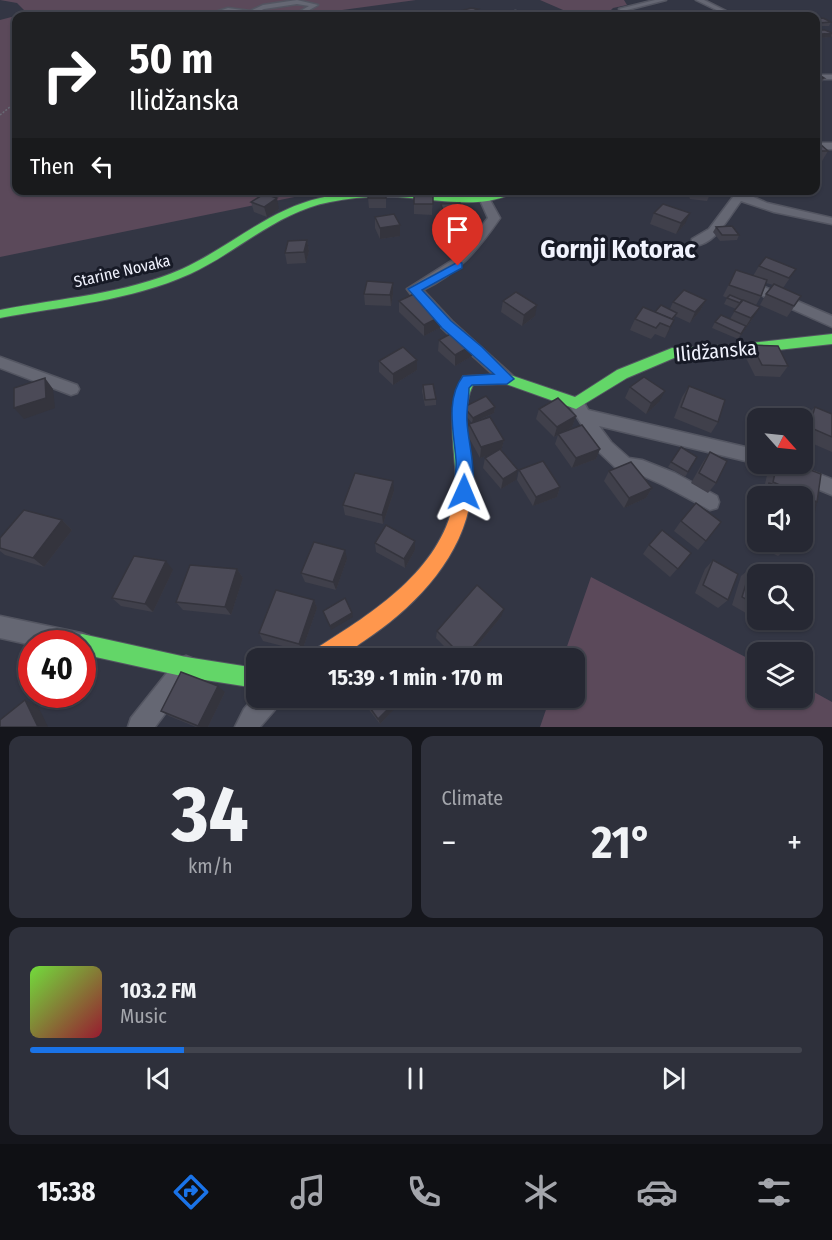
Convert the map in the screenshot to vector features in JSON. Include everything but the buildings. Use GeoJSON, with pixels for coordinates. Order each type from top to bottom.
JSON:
{"type":"FeatureCollection","features":[{"type":"Feature","properties":{"kind":"street"},"geometry":{"type":"LineString","coordinates":[[627,12],[622,9],[663,0]]}},
{"type":"Feature","properties":{"kind":"street"},"geometry":{"type":"LineString","coordinates":[[699,0],[724,12]]}},
{"type":"Feature","properties":{"kind":"street"},"geometry":{"type":"LineString","coordinates":[[253,12],[263,7],[297,2],[315,5],[302,12]]}},
{"type":"Feature","properties":{"kind":"street"},"geometry":{"type":"LineString","coordinates":[[220,12],[228,10],[243,12]]}},
{"type":"Feature","properties":{"kind":"street","name":"Starine Novaka"},"geometry":{"type":"LineString","coordinates":[[0,314],[145,285],[184,272],[223,253],[266,223],[306,204],[351,195]]}},
{"type":"Feature","properties":{"kind":"street","name":"Starine Novaka"},"geometry":{"type":"LineString","coordinates":[[406,195],[444,201],[485,200],[500,195]]}},
{"type":"Feature","properties":{"kind":"street"},"geometry":{"type":"LineString","coordinates":[[696,242],[712,231],[733,195]]}},
{"type":"Feature","properties":{"kind":"street"},"geometry":{"type":"LineString","coordinates":[[741,195],[832,221]]}},
{"type":"Feature","properties":{"kind":"street"},"geometry":{"type":"LineString","coordinates":[[485,200],[494,218],[476,244],[458,266],[414,289],[447,324],[507,379],[579,409],[747,454]]}},
{"type":"Feature","properties":{"kind":"street"},"geometry":{"type":"LineString","coordinates":[[748,284],[832,322]]}},
{"type":"Feature","properties":{"kind":"street","name":"Ilidžanska"},"geometry":{"type":"LineString","coordinates":[[579,409],[622,374],[672,354],[832,339]]}},
{"type":"Feature","properties":{"kind":"street"},"geometry":{"type":"LineString","coordinates":[[0,362],[71,389]]}},
{"type":"Feature","properties":{"kind":"street"},"geometry":{"type":"LineString","coordinates":[[334,648],[403,602],[424,580],[439,559],[451,535],[464,492],[464,461],[459,420],[462,387],[468,380],[507,379]]}},
{"type":"Feature","properties":{"kind":"street"},"geometry":{"type":"LineString","coordinates":[[579,409],[605,447],[624,465],[642,468],[669,479],[710,502]]}},
{"type":"Feature","properties":{"kind":"street"},"geometry":{"type":"LineString","coordinates":[[800,474],[832,487]]}},
{"type":"Feature","properties":{"kind":"street"},"geometry":{"type":"LineString","coordinates":[[0,627],[18,631]]}},
{"type":"Feature","properties":{"kind":"street"},"geometry":{"type":"LineString","coordinates":[[96,647],[186,667],[246,676]]}},
{"type":"Feature","properties":{"kind":"street"},"geometry":{"type":"LineString","coordinates":[[140,727],[186,667]]}},
{"type":"Feature","properties":{"kind":"street"},"geometry":{"type":"LineString","coordinates":[[247,727],[261,708]]}},
{"type":"Feature","properties":{"kind":"path"},"geometry":{"type":"LineString","coordinates":[[0,115],[12,105]]}},
{"type":"Feature","properties":{"kind":"shaded area"},"geometry":{"type":"Polygon","coordinates":[[[0,0],[416,0],[328,12],[26,12],[17,3],[0,0]]]}},
{"type":"Feature","properties":{"kind":"shaded area"},"geometry":{"type":"Polygon","coordinates":[[[540,0],[624,0],[627,5],[613,8],[609,12],[568,12],[540,0]]]}},
{"type":"Feature","properties":{"kind":"shaded area"},"geometry":{"type":"Polygon","coordinates":[[[12,17],[12,195],[304,195],[0,257],[0,20],[12,17]]]}},
{"type":"Feature","properties":{"kind":"shaded area"},"geometry":{"type":"Polygon","coordinates":[[[591,577],[747,658],[747,708],[813,708],[813,692],[832,702],[832,727],[540,727],[547,708],[585,708],[585,648],[566,648],[591,577]]]}},
{"type":"Feature","properties":{"kind":"traffic: fast"},"geometry":{"type":"LineString","coordinates":[[0,314],[95,298],[165,280],[204,262],[284,214],[320,201],[363,195]]}},
{"type":"Feature","properties":{"kind":"traffic: fast"},"geometry":{"type":"LineString","coordinates":[[409,195],[455,199],[498,195]]}},
{"type":"Feature","properties":{"kind":"traffic: fast"},"geometry":{"type":"LineString","coordinates":[[464,483],[459,416],[463,390],[468,380],[507,379],[576,403],[622,374],[672,353],[733,350],[832,339]]}},
{"type":"Feature","properties":{"kind":"traffic: fast"},"geometry":{"type":"LineString","coordinates":[[96,647],[186,667],[246,676]]}},
{"type":"Feature","properties":{"kind":"traffic: slow"},"geometry":{"type":"LineString","coordinates":[[335,648],[399,603],[431,568],[444,548],[455,524],[464,483]]}},
{"type":"Feature","properties":{"kind":"district","name":"Gornji Kotorac"},"geometry":{"type":"Point","coordinates":[618,249]}},
{"type":"Feature","properties":{"kind":"route"},"geometry":{"type":"LineString","coordinates":[[458,266],[414,289],[447,324],[501,371],[507,379],[468,380],[462,387],[459,420],[464,461],[464,492]]}}]}
